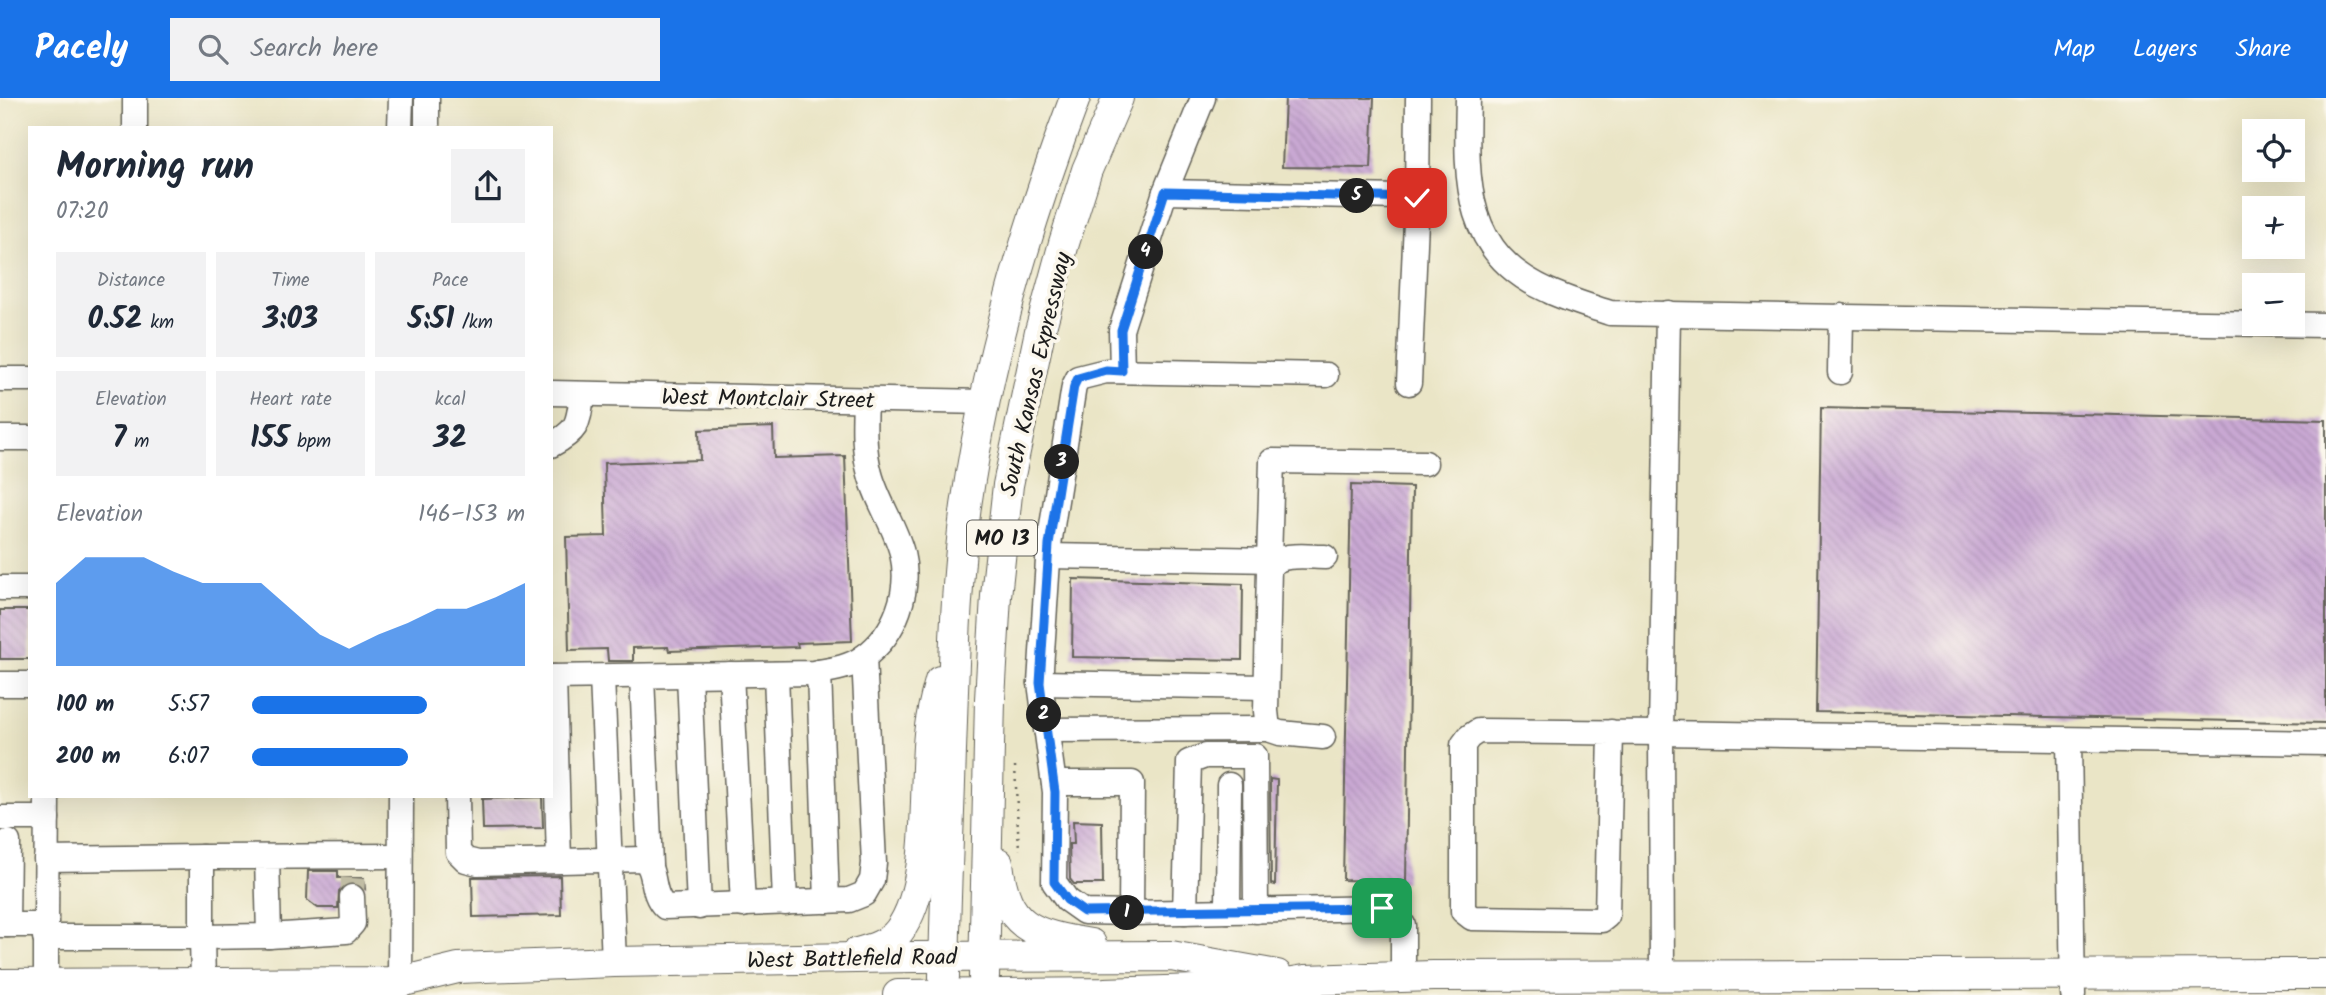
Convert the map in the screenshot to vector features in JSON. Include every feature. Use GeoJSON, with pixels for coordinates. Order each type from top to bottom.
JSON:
{"type":"FeatureCollection","features":[{"type":"Feature","properties":{"kind":"main road","name":"South Kansas Expressway"},"geometry":{"type":"LineString","coordinates":[[944,995],[955,630],[966,506],[985,402],[1018,264],[1045,176],[1075,98]]}},
{"type":"Feature","properties":{"kind":"main road","name":"South Kansas Expressway"},"geometry":{"type":"LineString","coordinates":[[984,995],[990,699],[1000,550],[1008,485],[1022,413],[1064,243],[1087,170],[1118,98]]}},
{"type":"Feature","properties":{"kind":"main road"},"geometry":{"type":"LineString","coordinates":[[838,957],[878,947],[889,940],[898,932],[911,907],[923,849],[929,734],[941,676],[955,630]]}},
{"type":"Feature","properties":{"kind":"main road"},"geometry":{"type":"LineString","coordinates":[[990,699],[998,863],[1003,894],[1013,915],[1032,929],[1046,935],[1171,956]]}},
{"type":"Feature","properties":{"kind":"main road","name":"West Battlefield Road"},"geometry":{"type":"LineString","coordinates":[[0,984],[46,984],[86,989],[400,982],[458,968],[614,962],[945,956],[1171,956],[1305,980]]}},
{"type":"Feature","properties":{"kind":"main road","name":"West Battlefield Road"},"geometry":{"type":"LineString","coordinates":[[898,995],[1101,994],[1258,988],[1305,980],[1403,977],[1662,975],[1725,985],[2073,985],[2326,974]]}},
{"type":"Feature","properties":{"kind":"main road","name":"West Battlefield Road"},"geometry":{"type":"LineString","coordinates":[[400,982],[445,995]]}},
{"type":"Feature","properties":{"kind":"street"},"geometry":{"type":"LineString","coordinates":[[135,98],[135,126]]}},
{"type":"Feature","properties":{"kind":"street"},"geometry":{"type":"LineString","coordinates":[[400,126],[401,98]]}},
{"type":"Feature","properties":{"kind":"street"},"geometry":{"type":"LineString","coordinates":[[427,98],[427,126]]}},
{"type":"Feature","properties":{"kind":"street"},"geometry":{"type":"LineString","coordinates":[[1122,371],[1121,330],[1165,192],[1203,98]]}},
{"type":"Feature","properties":{"kind":"street"},"geometry":{"type":"LineString","coordinates":[[1409,383],[1417,198],[1418,98]]}},
{"type":"Feature","properties":{"kind":"street"},"geometry":{"type":"LineString","coordinates":[[1468,98],[1466,167],[1482,233],[1513,271],[1547,291],[1609,313],[2326,325]]}},
{"type":"Feature","properties":{"kind":"street"},"geometry":{"type":"LineString","coordinates":[[1165,192],[1417,198]]}},
{"type":"Feature","properties":{"kind":"street"},"geometry":{"type":"LineString","coordinates":[[1662,975],[1661,733],[1668,313]]}},
{"type":"Feature","properties":{"kind":"street"},"geometry":{"type":"LineString","coordinates":[[1840,372],[1842,316]]}},
{"type":"Feature","properties":{"kind":"street"},"geometry":{"type":"LineString","coordinates":[[1326,375],[1106,370],[1078,378],[1074,386],[1048,556],[1040,683],[1054,783],[1054,882],[1067,900],[1084,912],[1382,908],[1403,925],[1403,977]]}},
{"type":"Feature","properties":{"kind":"street"},"geometry":{"type":"LineString","coordinates":[[0,379],[28,379]]}},
{"type":"Feature","properties":{"kind":"street","name":"West Montclair Street"},"geometry":{"type":"LineString","coordinates":[[553,393],[985,402]]}},
{"type":"Feature","properties":{"kind":"street"},"geometry":{"type":"LineString","coordinates":[[553,444],[565,438],[578,424],[582,395]]}},
{"type":"Feature","properties":{"kind":"street"},"geometry":{"type":"LineString","coordinates":[[553,677],[819,672],[841,668],[864,657],[884,636],[900,609],[906,583],[902,552],[870,477],[864,448],[865,400]]}},
{"type":"Feature","properties":{"kind":"street"},"geometry":{"type":"LineString","coordinates":[[0,438],[28,438]]}},
{"type":"Feature","properties":{"kind":"street"},"geometry":{"type":"LineString","coordinates":[[1268,729],[1266,687],[1269,567],[1272,560],[1272,461],[1425,463]]}},
{"type":"Feature","properties":{"kind":"street"},"geometry":{"type":"LineString","coordinates":[[1048,556],[1272,560],[1325,557]]}},
{"type":"Feature","properties":{"kind":"street"},"geometry":{"type":"LineString","coordinates":[[0,588],[28,588]]}},
{"type":"Feature","properties":{"kind":"street"},"geometry":{"type":"LineString","coordinates":[[642,676],[650,865],[657,899],[665,906],[699,907],[849,900],[864,894],[872,880],[874,863],[864,657]]}},
{"type":"Feature","properties":{"kind":"street"},"geometry":{"type":"LineString","coordinates":[[819,672],[827,901]]}},
{"type":"Feature","properties":{"kind":"street"},"geometry":{"type":"LineString","coordinates":[[731,674],[743,905]]}},
{"type":"Feature","properties":{"kind":"street"},"geometry":{"type":"LineString","coordinates":[[776,674],[785,903]]}},
{"type":"Feature","properties":{"kind":"street"},"geometry":{"type":"LineString","coordinates":[[689,675],[699,907]]}},
{"type":"Feature","properties":{"kind":"street"},"geometry":{"type":"LineString","coordinates":[[602,677],[614,962]]}},
{"type":"Feature","properties":{"kind":"street"},"geometry":{"type":"LineString","coordinates":[[1040,683],[1266,687]]}},
{"type":"Feature","properties":{"kind":"street"},"geometry":{"type":"LineString","coordinates":[[0,684],[28,684]]}},
{"type":"Feature","properties":{"kind":"street"},"geometry":{"type":"LineString","coordinates":[[553,726],[559,861]]}},
{"type":"Feature","properties":{"kind":"street"},"geometry":{"type":"LineString","coordinates":[[1046,730],[1268,729],[1280,733],[1323,737]]}},
{"type":"Feature","properties":{"kind":"street"},"geometry":{"type":"LineString","coordinates":[[1611,732],[1607,916],[1602,920],[1472,918],[1463,911],[1463,746],[1469,737],[1478,731],[1611,732],[2068,741],[2326,743]]}},
{"type":"Feature","properties":{"kind":"street"},"geometry":{"type":"LineString","coordinates":[[2068,741],[2073,985]]}},
{"type":"Feature","properties":{"kind":"street"},"geometry":{"type":"LineString","coordinates":[[1185,912],[1189,762],[1205,757],[1255,756],[1256,911]]}},
{"type":"Feature","properties":{"kind":"street"},"geometry":{"type":"LineString","coordinates":[[1054,783],[1132,783],[1131,913]]}},
{"type":"Feature","properties":{"kind":"street"},"geometry":{"type":"LineString","coordinates":[[1228,911],[1229,785]]}},
{"type":"Feature","properties":{"kind":"street"},"geometry":{"type":"LineString","coordinates":[[400,982],[401,798]]}},
{"type":"Feature","properties":{"kind":"street"},"geometry":{"type":"LineString","coordinates":[[457,798],[458,852],[466,860],[478,863],[643,859],[650,865]]}},
{"type":"Feature","properties":{"kind":"street"},"geometry":{"type":"LineString","coordinates":[[0,818],[47,807],[46,984]]}},
{"type":"Feature","properties":{"kind":"street"},"geometry":{"type":"LineString","coordinates":[[8,842],[3,925],[45,931],[202,937],[346,931],[353,923],[353,877]]}},
{"type":"Feature","properties":{"kind":"street"},"geometry":{"type":"LineString","coordinates":[[46,859],[267,857],[353,877],[400,856]]}},
{"type":"Feature","properties":{"kind":"street"},"geometry":{"type":"LineString","coordinates":[[188,987],[202,937],[202,857]]}},
{"type":"Feature","properties":{"kind":"street"},"geometry":{"type":"LineString","coordinates":[[267,857],[268,936]]}},
{"type":"Feature","properties":{"kind":"path"},"geometry":{"type":"LineString","coordinates":[[1015,766],[1019,849]]}},
{"type":"Feature","properties":{"kind":"building"},"geometry":{"type":"Polygon","coordinates":[[[1285,98],[1374,98],[1371,168],[1282,167],[1285,98]]]}},
{"type":"Feature","properties":{"kind":"building"},"geometry":{"type":"Polygon","coordinates":[[[1821,408],[2326,420],[2326,723],[1816,712],[1821,408]]]}},
{"type":"Feature","properties":{"kind":"building"},"geometry":{"type":"Polygon","coordinates":[[[773,427],[774,458],[845,456],[852,641],[797,643],[798,647],[669,651],[668,647],[633,648],[633,661],[608,661],[607,649],[569,650],[566,537],[606,536],[604,463],[700,460],[699,430],[773,427]]]}},
{"type":"Feature","properties":{"kind":"building"},"geometry":{"type":"Polygon","coordinates":[[[1351,485],[1412,487],[1406,882],[1343,880],[1351,485]]]}},
{"type":"Feature","properties":{"kind":"building"},"geometry":{"type":"Polygon","coordinates":[[[1073,579],[1243,584],[1242,660],[1072,657],[1073,579]]]}},
{"type":"Feature","properties":{"kind":"building"},"geometry":{"type":"Polygon","coordinates":[[[0,610],[28,610],[28,659],[0,659],[0,610]]]}},
{"type":"Feature","properties":{"kind":"building"},"geometry":{"type":"Polygon","coordinates":[[[1270,779],[1277,780],[1275,885],[1271,884],[1270,779]]]}},
{"type":"Feature","properties":{"kind":"building"},"geometry":{"type":"Polygon","coordinates":[[[542,798],[543,828],[483,829],[482,799],[542,798]]]}},
{"type":"Feature","properties":{"kind":"building"},"geometry":{"type":"Polygon","coordinates":[[[1073,821],[1102,822],[1103,884],[1074,884],[1070,879],[1069,844],[1074,844],[1073,821]]]}},
{"type":"Feature","properties":{"kind":"building"},"geometry":{"type":"Polygon","coordinates":[[[308,871],[338,871],[338,878],[364,878],[365,889],[358,884],[345,884],[339,891],[338,908],[318,908],[307,900],[308,871]]]}},
{"type":"Feature","properties":{"kind":"building"},"geometry":{"type":"Polygon","coordinates":[[[560,876],[561,915],[473,917],[472,877],[560,876]]]}},
{"type":"Feature","properties":{"kind":"tunnel"},"geometry":{"type":"LineString","coordinates":[[352,897],[353,878]]}},
{"type":"Feature","properties":{"kind":"route"},"geometry":{"type":"LineString","coordinates":[[1382,908],[1084,912],[1067,900],[1054,882],[1055,792],[1040,683],[1049,545],[1074,386],[1078,378],[1106,370],[1122,371],[1121,330],[1165,192],[1417,198]]}}]}
